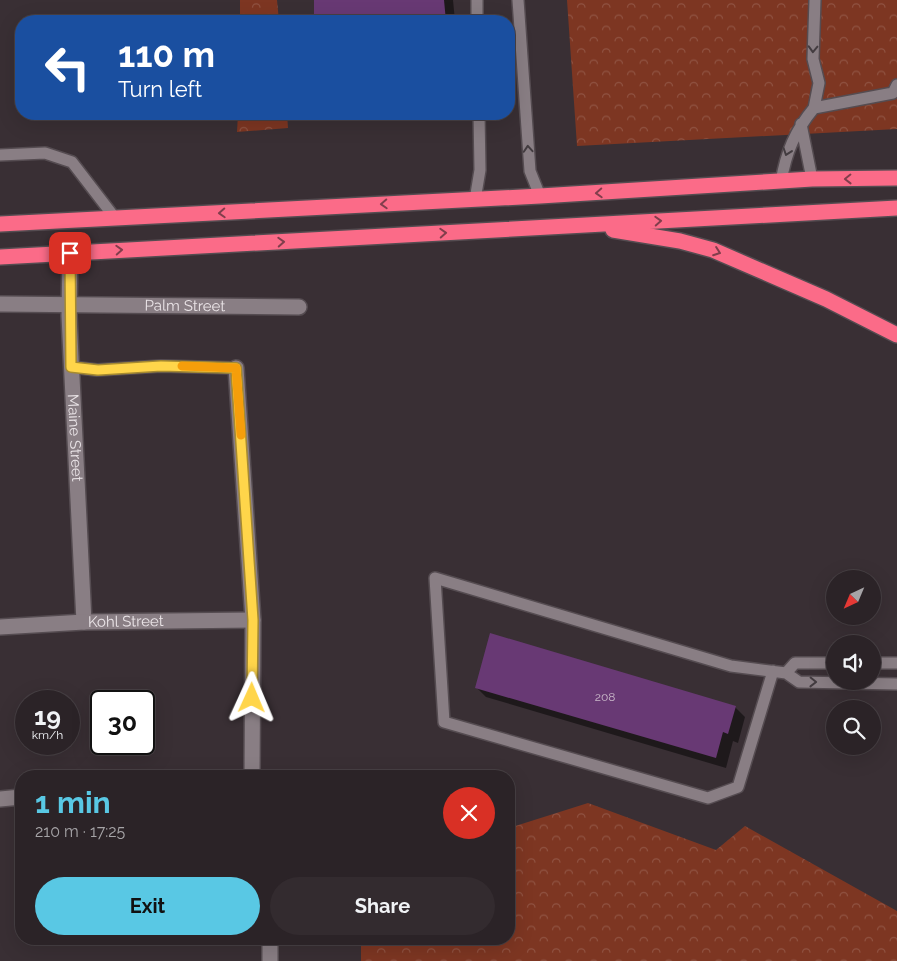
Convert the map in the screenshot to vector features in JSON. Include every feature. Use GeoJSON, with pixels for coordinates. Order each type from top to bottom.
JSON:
{"type":"FeatureCollection","features":[{"type":"Feature","properties":{"kind":"highway"},"geometry":{"type":"LineString","coordinates":[[0,224],[475,200],[812,179],[897,178]]}},
{"type":"Feature","properties":{"kind":"highway"},"geometry":{"type":"LineString","coordinates":[[0,256],[897,208]]}},
{"type":"Feature","properties":{"kind":"highway"},"geometry":{"type":"LineString","coordinates":[[584,226],[680,241],[713,250],[826,300],[897,335]]}},
{"type":"Feature","properties":{"kind":"street","name":"Maine Street"},"geometry":{"type":"LineString","coordinates":[[70,253],[71,367],[84,622]]}},
{"type":"Feature","properties":{"kind":"street","name":"Palm Street"},"geometry":{"type":"LineString","coordinates":[[0,304],[299,307]]}},
{"type":"Feature","properties":{"kind":"street"},"geometry":{"type":"LineString","coordinates":[[236,368],[253,620],[252,770]]}},
{"type":"Feature","properties":{"kind":"street","name":"Kohl Street"},"geometry":{"type":"LineString","coordinates":[[0,627],[84,622],[253,620]]}},
{"type":"Feature","properties":{"kind":"street"},"geometry":{"type":"LineString","coordinates":[[0,799],[15,798]]}},
{"type":"Feature","properties":{"kind":"street"},"geometry":{"type":"LineString","coordinates":[[270,945],[270,961]]}},
{"type":"Feature","properties":{"kind":"lane"},"geometry":{"type":"LineString","coordinates":[[477,0],[477,15]]}},
{"type":"Feature","properties":{"kind":"lane"},"geometry":{"type":"LineString","coordinates":[[518,0],[530,171],[540,196]]}},
{"type":"Feature","properties":{"kind":"lane"},"geometry":{"type":"LineString","coordinates":[[780,182],[788,150],[800,124],[814,108],[820,83],[812,59],[815,0]]}},
{"type":"Feature","properties":{"kind":"lane"},"geometry":{"type":"LineString","coordinates":[[814,108],[893,93],[897,85]]}},
{"type":"Feature","properties":{"kind":"lane"},"geometry":{"type":"LineString","coordinates":[[475,200],[480,170],[479,120]]}},
{"type":"Feature","properties":{"kind":"lane"},"geometry":{"type":"LineString","coordinates":[[800,124],[812,179]]}},
{"type":"Feature","properties":{"kind":"lane"},"geometry":{"type":"LineString","coordinates":[[0,155],[44,153],[72,162],[115,218]]}},
{"type":"Feature","properties":{"kind":"lane"},"geometry":{"type":"LineString","coordinates":[[71,367],[98,370],[161,366],[236,368]]}},
{"type":"Feature","properties":{"kind":"lane"},"geometry":{"type":"LineString","coordinates":[[773,671],[738,787],[708,798],[444,722],[435,578],[730,666],[773,671],[786,673],[799,682],[897,684]]}},
{"type":"Feature","properties":{"kind":"lane"},"geometry":{"type":"LineString","coordinates":[[786,673],[795,663],[826,663]]}},
{"type":"Feature","properties":{"kind":"lane"},"geometry":{"type":"LineString","coordinates":[[881,663],[897,663]]}},
{"type":"Feature","properties":{"kind":"green space"},"geometry":{"type":"Polygon","coordinates":[[[240,0],[277,0],[278,15],[240,15],[240,0]]]}},
{"type":"Feature","properties":{"kind":"green space"},"geometry":{"type":"Polygon","coordinates":[[[567,0],[897,0],[897,129],[577,146],[567,0]]]}},
{"type":"Feature","properties":{"kind":"green space"},"geometry":{"type":"Polygon","coordinates":[[[238,120],[287,120],[288,128],[237,132],[238,120]]]}},
{"type":"Feature","properties":{"kind":"green space"},"geometry":{"type":"Polygon","coordinates":[[[588,803],[716,850],[745,826],[897,911],[897,961],[361,961],[361,945],[515,945],[515,826],[588,803]]]}},
{"type":"Feature","properties":{"kind":"building"},"geometry":{"type":"Polygon","coordinates":[[[314,0],[444,0],[445,15],[314,15],[314,0]]]}},
{"type":"Feature","properties":{"kind":"building"},"geometry":{"type":"Polygon","coordinates":[[[490,633],[736,706],[728,734],[723,732],[716,758],[475,688],[490,633]]]}},
{"type":"Feature","properties":{"kind":"slow traffic"},"geometry":{"type":"LineString","coordinates":[[182,366],[236,368],[241,435]]}},
{"type":"Feature","properties":{"kind":"route"},"geometry":{"type":"LineString","coordinates":[[70,253],[69,316],[71,367],[98,370],[142,369],[161,366],[236,368],[253,620],[252,698]]}}]}
